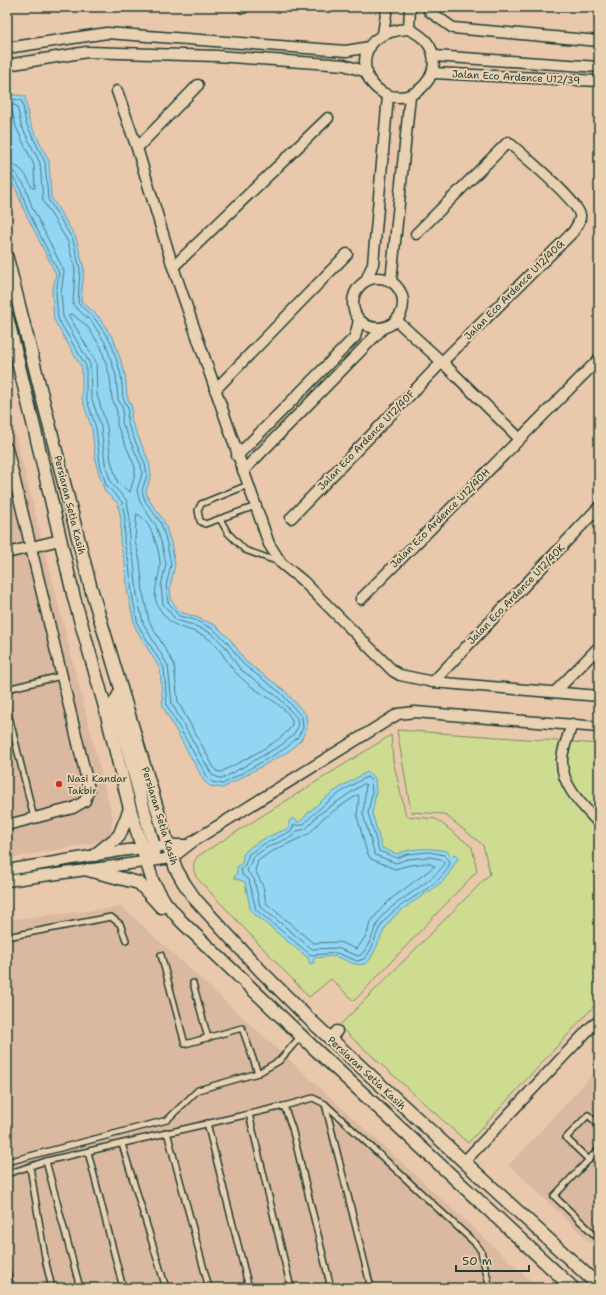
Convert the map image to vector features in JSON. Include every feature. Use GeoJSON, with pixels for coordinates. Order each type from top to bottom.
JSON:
{"type":"FeatureCollection","features":[{"type":"Feature","properties":{"kind":"street"},"geometry":{"type":"LineString","coordinates":[[383,34],[387,7]]}},
{"type":"Feature","properties":{"kind":"street"},"geometry":{"type":"LineString","coordinates":[[409,29],[410,7]]}},
{"type":"Feature","properties":{"kind":"street"},"geometry":{"type":"LineString","coordinates":[[429,7],[429,11],[453,28],[599,41]]}},
{"type":"Feature","properties":{"kind":"street"},"geometry":{"type":"LineString","coordinates":[[409,29],[426,42],[434,56],[433,73],[428,83],[420,91],[410,96],[398,98],[388,96],[378,90],[371,82],[366,72],[366,61],[370,47],[383,34],[393,30],[409,29]]}},
{"type":"Feature","properties":{"kind":"street"},"geometry":{"type":"LineString","coordinates":[[7,48],[107,33],[346,51],[370,47]]}},
{"type":"Feature","properties":{"kind":"street"},"geometry":{"type":"LineString","coordinates":[[7,65],[87,52],[217,56],[344,65],[366,72]]}},
{"type":"Feature","properties":{"kind":"street","name":"Jalan Eco Ardence U12/39"},"geometry":{"type":"LineString","coordinates":[[434,56],[599,67]]}},
{"type":"Feature","properties":{"kind":"street","name":"Jalan Eco Ardence U12/39"},"geometry":{"type":"LineString","coordinates":[[433,73],[599,81]]}},
{"type":"Feature","properties":{"kind":"street"},"geometry":{"type":"LineString","coordinates":[[137,148],[198,85]]}},
{"type":"Feature","properties":{"kind":"street"},"geometry":{"type":"LineString","coordinates":[[117,91],[137,148],[173,267],[237,456],[269,544],[281,562],[393,671],[400,675],[433,682],[599,696]]}},
{"type":"Feature","properties":{"kind":"street"},"geometry":{"type":"LineString","coordinates":[[383,328],[370,327],[359,320],[352,308],[352,301],[356,289],[366,280],[373,264],[388,96]]}},
{"type":"Feature","properties":{"kind":"street"},"geometry":{"type":"LineString","coordinates":[[391,281],[410,96]]}},
{"type":"Feature","properties":{"kind":"street"},"geometry":{"type":"LineString","coordinates":[[173,267],[328,118]]}},
{"type":"Feature","properties":{"kind":"street","name":"Jalan Eco Ardence U12/40G"},"geometry":{"type":"LineString","coordinates":[[416,234],[508,142],[571,201],[580,215],[580,221],[573,232],[442,362]]}},
{"type":"Feature","properties":{"kind":"street"},"geometry":{"type":"LineString","coordinates":[[215,390],[347,254]]}},
{"type":"Feature","properties":{"kind":"street","name":"Persiaran Setia Kasih"},"geometry":{"type":"LineString","coordinates":[[7,258],[90,585],[172,858],[184,883],[195,899],[260,970],[334,1035],[464,1162],[599,1286]]}},
{"type":"Feature","properties":{"kind":"street"},"geometry":{"type":"LineString","coordinates":[[243,471],[383,328],[396,320],[402,310],[403,297],[396,285],[391,281],[379,277],[366,280]]}},
{"type":"Feature","properties":{"kind":"street","name":"Persiaran Setia Kasih"},"geometry":{"type":"LineString","coordinates":[[7,317],[60,540],[130,809],[148,848]]}},
{"type":"Feature","properties":{"kind":"street"},"geometry":{"type":"LineString","coordinates":[[237,456],[355,337],[359,320]]}},
{"type":"Feature","properties":{"kind":"street"},"geometry":{"type":"LineString","coordinates":[[396,320],[442,362],[519,438]]}},
{"type":"Feature","properties":{"kind":"street","name":"Jalan Eco Ardence U12/40H"},"geometry":{"type":"LineString","coordinates":[[361,599],[599,359]]}},
{"type":"Feature","properties":{"kind":"street","name":"Jalan Eco Ardence U12/40F"},"geometry":{"type":"LineString","coordinates":[[291,518],[442,362]]}},
{"type":"Feature","properties":{"kind":"street"},"geometry":{"type":"LineString","coordinates":[[7,448],[89,789],[85,801],[73,808],[7,825]]}},
{"type":"Feature","properties":{"kind":"street","name":"Jalan Eco Ardence U12/40K"},"geometry":{"type":"LineString","coordinates":[[433,682],[599,507]]}},
{"type":"Feature","properties":{"kind":"street"},"geometry":{"type":"LineString","coordinates":[[7,553],[60,540]]}},
{"type":"Feature","properties":{"kind":"street"},"geometry":{"type":"LineString","coordinates":[[555,692],[599,646]]}},
{"type":"Feature","properties":{"kind":"street"},"geometry":{"type":"LineString","coordinates":[[121,691],[115,702],[148,848],[153,853],[147,861]]}},
{"type":"Feature","properties":{"kind":"street"},"geometry":{"type":"LineString","coordinates":[[7,880],[172,858],[188,845],[398,714],[415,712],[599,726]]}},
{"type":"Feature","properties":{"kind":"street"},"geometry":{"type":"LineString","coordinates":[[572,724],[562,760],[567,782],[575,797],[599,823]]}},
{"type":"Feature","properties":{"kind":"street"},"geometry":{"type":"LineString","coordinates":[[95,855],[113,843],[119,836],[130,809]]}},
{"type":"Feature","properties":{"kind":"street"},"geometry":{"type":"LineString","coordinates":[[7,870],[95,855],[168,845],[188,845]]}},
{"type":"Feature","properties":{"kind":"street","name":"Persiaran Setia Kasih"},"geometry":{"type":"LineString","coordinates":[[147,861],[153,882],[172,911],[301,1036],[573,1288]]}},
{"type":"Feature","properties":{"kind":"street"},"geometry":{"type":"LineString","coordinates":[[88,870],[139,883],[161,908],[172,911]]}},
{"type":"Feature","properties":{"kind":"street"},"geometry":{"type":"LineString","coordinates":[[464,1162],[591,1026],[599,1021]]}},
{"type":"Feature","properties":{"kind":"lane"},"geometry":{"type":"LineString","coordinates":[[248,485],[201,504],[198,510],[200,521],[205,524],[256,506]]}},
{"type":"Feature","properties":{"kind":"lane"},"geometry":{"type":"LineString","coordinates":[[220,519],[228,533],[245,550],[281,562]]}},
{"type":"Feature","properties":{"kind":"lane"},"geometry":{"type":"LineString","coordinates":[[7,689],[61,676]]}},
{"type":"Feature","properties":{"kind":"lane"},"geometry":{"type":"LineString","coordinates":[[7,708],[34,818]]}},
{"type":"Feature","properties":{"kind":"lane"},"geometry":{"type":"LineString","coordinates":[[7,937],[111,917],[120,924],[126,940]]}},
{"type":"Feature","properties":{"kind":"lane"},"geometry":{"type":"LineString","coordinates":[[161,955],[185,1044],[242,1028],[258,1073]]}},
{"type":"Feature","properties":{"kind":"lane"},"geometry":{"type":"LineString","coordinates":[[193,983],[208,1038]]}},
{"type":"Feature","properties":{"kind":"lane"},"geometry":{"type":"LineString","coordinates":[[7,1162],[167,1120],[198,1090],[258,1073],[279,1062],[301,1036]]}},
{"type":"Feature","properties":{"kind":"lane"},"geometry":{"type":"LineString","coordinates":[[7,1174],[46,1161],[313,1098],[325,1104],[476,1244],[481,1251],[490,1288]]}},
{"type":"Feature","properties":{"kind":"lane"},"geometry":{"type":"LineString","coordinates":[[325,1104],[371,1288]]}},
{"type":"Feature","properties":{"kind":"lane"},"geometry":{"type":"LineString","coordinates":[[284,1106],[292,1128],[331,1288]]}},
{"type":"Feature","properties":{"kind":"lane"},"geometry":{"type":"LineString","coordinates":[[250,1114],[291,1288]]}},
{"type":"Feature","properties":{"kind":"lane"},"geometry":{"type":"LineString","coordinates":[[589,1160],[566,1138],[588,1115],[599,1125]]}},
{"type":"Feature","properties":{"kind":"lane"},"geometry":{"type":"LineString","coordinates":[[207,1123],[250,1288]]}},
{"type":"Feature","properties":{"kind":"lane"},"geometry":{"type":"LineString","coordinates":[[167,1132],[208,1288]]}},
{"type":"Feature","properties":{"kind":"lane"},"geometry":{"type":"LineString","coordinates":[[122,1144],[166,1288]]}},
{"type":"Feature","properties":{"kind":"lane"},"geometry":{"type":"LineString","coordinates":[[599,1149],[554,1196],[599,1239]]}},
{"type":"Feature","properties":{"kind":"lane"},"geometry":{"type":"LineString","coordinates":[[88,1152],[123,1288]]}},
{"type":"Feature","properties":{"kind":"lane"},"geometry":{"type":"LineString","coordinates":[[46,1161],[80,1288]]}},
{"type":"Feature","properties":{"kind":"lane"},"geometry":{"type":"LineString","coordinates":[[30,1167],[46,1263],[52,1288]]}},
{"type":"Feature","properties":{"kind":"lane"},"geometry":{"type":"LineString","coordinates":[[7,1271],[11,1288]]}},
{"type":"Feature","properties":{"kind":"shaded area"},"geometry":{"type":"Polygon","coordinates":[[[7,403],[113,820],[110,833],[107,838],[98,842],[7,859],[7,403]]]}},
{"type":"Feature","properties":{"kind":"shaded area"},"geometry":{"type":"Polygon","coordinates":[[[122,907],[539,1288],[7,1288],[7,920],[122,907]]]}},
{"type":"Feature","properties":{"kind":"shaded area"},"geometry":{"type":"Polygon","coordinates":[[[599,1068],[599,1251],[509,1165],[599,1068]]]}},
{"type":"Feature","properties":{"kind":"green space"},"geometry":{"type":"Polygon","coordinates":[[[397,730],[599,744],[599,1004],[596,1004],[468,1143],[339,1026],[490,874],[483,845],[444,814],[411,812],[397,730]]]}},
{"type":"Feature","properties":{"kind":"green space"},"geometry":{"type":"Polygon","coordinates":[[[391,735],[393,760],[406,816],[436,819],[472,847],[477,871],[354,1001],[331,979],[309,997],[196,877],[194,864],[198,856],[391,735]]]}},
{"type":"Feature","properties":{"kind":"water"},"geometry":{"type":"Polygon","coordinates":[[[7,94],[25,96],[29,121],[49,161],[51,197],[76,238],[84,269],[81,301],[98,316],[114,340],[125,374],[127,396],[132,408],[131,420],[149,462],[151,475],[146,491],[149,500],[164,521],[171,543],[175,565],[170,587],[171,600],[180,612],[215,625],[230,639],[246,662],[284,690],[306,715],[307,728],[301,740],[289,751],[223,788],[210,786],[204,781],[163,707],[160,669],[135,627],[128,595],[125,563],[120,542],[121,520],[118,503],[106,493],[96,464],[92,429],[82,398],[82,368],[54,320],[52,293],[56,274],[24,210],[16,189],[7,176],[7,94]]]}},
{"type":"Feature","properties":{"kind":"water"},"geometry":{"type":"Polygon","coordinates":[[[367,772],[375,778],[376,793],[372,813],[382,848],[397,854],[415,849],[441,850],[447,851],[450,856],[456,854],[458,859],[443,881],[403,909],[391,920],[384,930],[371,958],[367,963],[359,965],[331,956],[314,958],[313,963],[310,964],[308,958],[253,913],[250,908],[245,882],[234,878],[237,873],[237,867],[242,863],[244,854],[250,847],[289,828],[289,821],[293,818],[298,822],[301,821],[323,800],[367,772]]]}},
{"type":"Feature","properties":{"kind":"place","name":"Nasi Kandar Takbir"},"geometry":{"type":"Point","coordinates":[59,784]}}]}
